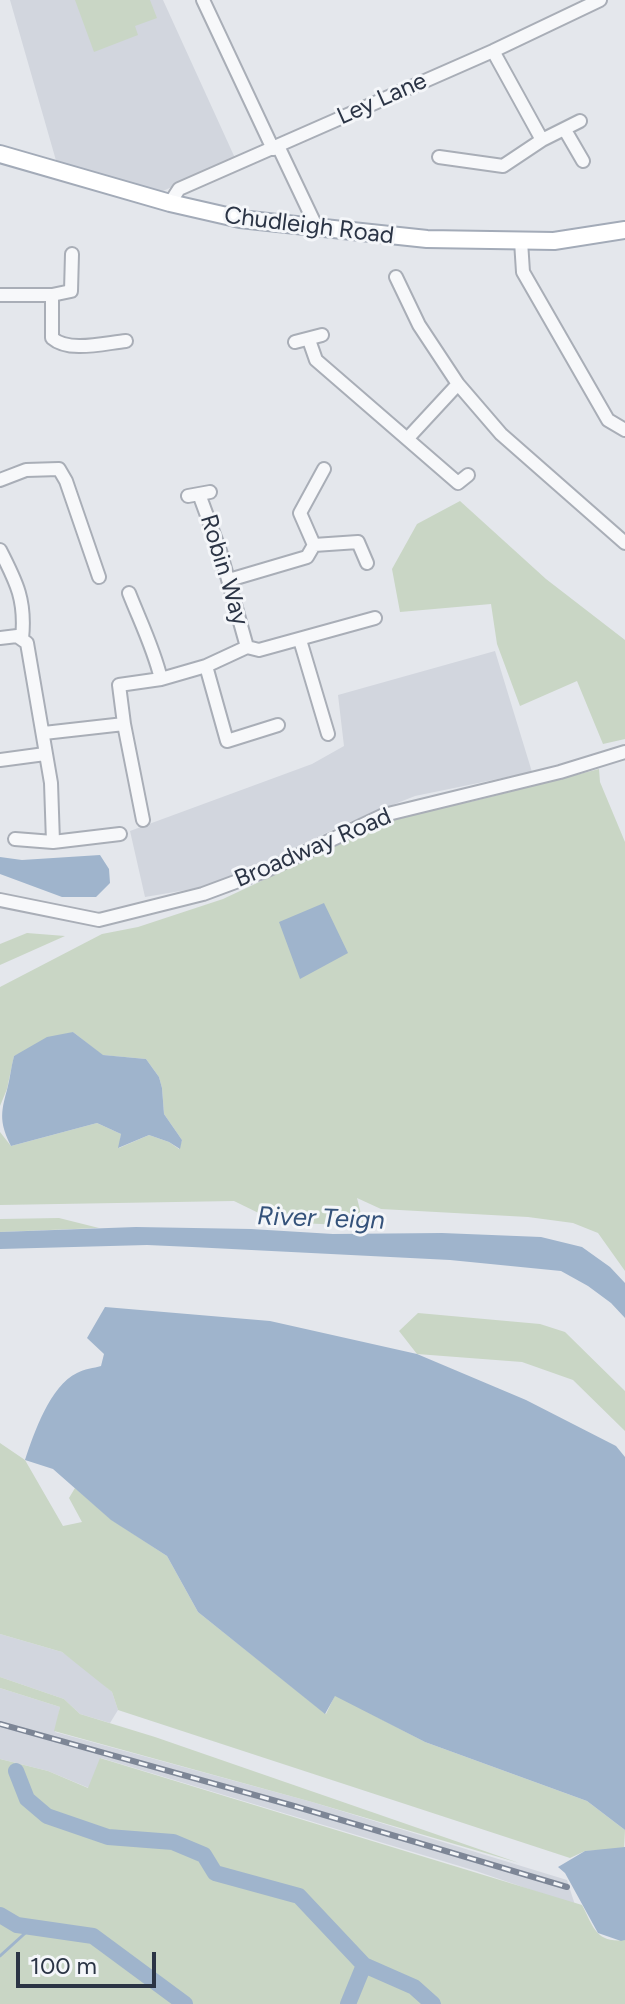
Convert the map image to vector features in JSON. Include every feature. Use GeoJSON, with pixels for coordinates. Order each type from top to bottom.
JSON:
{"type":"FeatureCollection","features":[{"type":"Feature","properties":{"kind":"main road","name":"Chudleigh Road"},"geometry":{"type":"LineString","coordinates":[[0,154],[170,203],[240,219],[427,239],[554,241],[625,230]]}},
{"type":"Feature","properties":{"kind":"street"},"geometry":{"type":"LineString","coordinates":[[203,0],[316,226]]}},
{"type":"Feature","properties":{"kind":"street","name":"Ley Lane"},"geometry":{"type":"LineString","coordinates":[[170,203],[179,189],[493,51],[599,0]]}},
{"type":"Feature","properties":{"kind":"street"},"geometry":{"type":"LineString","coordinates":[[493,51],[542,140]]}},
{"type":"Feature","properties":{"kind":"street"},"geometry":{"type":"LineString","coordinates":[[439,157],[503,166],[542,140],[580,121]]}},
{"type":"Feature","properties":{"kind":"street"},"geometry":{"type":"LineString","coordinates":[[565,130],[583,161]]}},
{"type":"Feature","properties":{"kind":"street"},"geometry":{"type":"LineString","coordinates":[[521,241],[523,272],[608,420],[625,430]]}},
{"type":"Feature","properties":{"kind":"street"},"geometry":{"type":"LineString","coordinates":[[0,295],[52,295],[71,291],[72,254]]}},
{"type":"Feature","properties":{"kind":"street"},"geometry":{"type":"LineString","coordinates":[[396,277],[419,325],[458,384],[501,434],[625,543]]}},
{"type":"Feature","properties":{"kind":"street"},"geometry":{"type":"LineString","coordinates":[[52,295],[52,338],[57,343],[69,346],[126,341]]}},
{"type":"Feature","properties":{"kind":"street"},"geometry":{"type":"LineString","coordinates":[[295,342],[322,335]]}},
{"type":"Feature","properties":{"kind":"street"},"geometry":{"type":"LineString","coordinates":[[309,340],[316,360],[458,483],[468,475]]}},
{"type":"Feature","properties":{"kind":"street"},"geometry":{"type":"LineString","coordinates":[[408,438],[458,384]]}},
{"type":"Feature","properties":{"kind":"street"},"geometry":{"type":"LineString","coordinates":[[0,480],[26,470],[59,469],[99,577]]}},
{"type":"Feature","properties":{"kind":"street"},"geometry":{"type":"LineString","coordinates":[[314,545],[300,513],[324,469]]}},
{"type":"Feature","properties":{"kind":"street","name":"Robin Way"},"geometry":{"type":"LineString","coordinates":[[143,820],[119,685],[161,679],[253,648],[199,494]]}},
{"type":"Feature","properties":{"kind":"street"},"geometry":{"type":"LineString","coordinates":[[314,545],[358,542],[367,563]]}},
{"type":"Feature","properties":{"kind":"street"},"geometry":{"type":"LineString","coordinates":[[229,580],[307,557],[314,545]]}},
{"type":"Feature","properties":{"kind":"street"},"geometry":{"type":"LineString","coordinates":[[0,550],[14,576],[25,613],[22,639]]}},
{"type":"Feature","properties":{"kind":"street"},"geometry":{"type":"LineString","coordinates":[[129,593],[154,652],[161,679]]}},
{"type":"Feature","properties":{"kind":"street"},"geometry":{"type":"LineString","coordinates":[[253,648],[300,640],[375,618]]}},
{"type":"Feature","properties":{"kind":"street"},"geometry":{"type":"LineString","coordinates":[[0,638],[17,636],[27,643],[51,783],[53,842]]}},
{"type":"Feature","properties":{"kind":"street"},"geometry":{"type":"LineString","coordinates":[[300,640],[328,734]]}},
{"type":"Feature","properties":{"kind":"street"},"geometry":{"type":"LineString","coordinates":[[206,666],[227,741],[278,725]]}},
{"type":"Feature","properties":{"kind":"street"},"geometry":{"type":"LineString","coordinates":[[44,733],[124,724]]}},
{"type":"Feature","properties":{"kind":"street","name":"Broadway Road"},"geometry":{"type":"LineString","coordinates":[[0,900],[99,920],[216,890],[265,871],[384,815],[560,772],[625,752]]}},
{"type":"Feature","properties":{"kind":"street"},"geometry":{"type":"LineString","coordinates":[[0,760],[45,754]]}},
{"type":"Feature","properties":{"kind":"street"},"geometry":{"type":"LineString","coordinates":[[15,839],[53,842],[120,834]]}},
{"type":"Feature","properties":{"kind":"shaded area"},"geometry":{"type":"Polygon","coordinates":[[[10,0],[163,0],[235,158],[163,191],[57,164],[10,0]]]}},
{"type":"Feature","properties":{"kind":"shaded area"},"geometry":{"type":"Polygon","coordinates":[[[495,651],[532,772],[415,796],[347,823],[216,885],[145,897],[130,831],[312,764],[344,746],[338,695],[495,651]]]}},
{"type":"Feature","properties":{"kind":"shaded area"},"geometry":{"type":"Polygon","coordinates":[[[0,1634],[62,1652],[86,1669],[112,1692],[118,1710],[110,1723],[80,1714],[64,1699],[0,1677],[0,1634]]]}},
{"type":"Feature","properties":{"kind":"shaded area"},"geometry":{"type":"Polygon","coordinates":[[[0,1688],[60,1707],[55,1732],[312,1802],[567,1880],[575,1905],[476,1871],[101,1758],[89,1788],[48,1771],[0,1759],[0,1688]]]}},
{"type":"Feature","properties":{"kind":"green space"},"geometry":{"type":"Polygon","coordinates":[[[75,0],[150,0],[157,18],[135,26],[138,35],[94,52],[75,0]]]}},
{"type":"Feature","properties":{"kind":"green space"},"geometry":{"type":"Polygon","coordinates":[[[460,501],[546,579],[625,640],[625,739],[603,744],[577,681],[520,706],[497,644],[491,604],[400,612],[392,569],[417,524],[460,501]]]}},
{"type":"Feature","properties":{"kind":"green space"},"geometry":{"type":"Polygon","coordinates":[[[599,769],[600,782],[625,842],[625,1271],[598,1233],[573,1223],[528,1217],[381,1209],[357,1198],[364,1226],[277,1222],[234,1201],[0,1205],[0,1132],[11,1146],[97,1123],[121,1134],[119,1148],[149,1135],[179,1149],[182,1140],[164,1114],[159,1077],[146,1059],[102,1055],[73,1032],[14,1056],[0,1106],[0,987],[102,934],[138,927],[223,899],[404,814],[474,801],[599,769]]]}},
{"type":"Feature","properties":{"kind":"green space"},"geometry":{"type":"Polygon","coordinates":[[[27,933],[65,936],[0,965],[0,944],[27,933]]]}},
{"type":"Feature","properties":{"kind":"green space"},"geometry":{"type":"Polygon","coordinates":[[[59,1218],[99,1228],[0,1232],[0,1219],[59,1218]]]}},
{"type":"Feature","properties":{"kind":"green space"},"geometry":{"type":"Polygon","coordinates":[[[418,1313],[540,1324],[565,1332],[625,1391],[625,1431],[573,1380],[522,1362],[417,1354],[399,1331],[418,1313]]]}},
{"type":"Feature","properties":{"kind":"green space"},"geometry":{"type":"Polygon","coordinates":[[[0,1443],[25,1460],[63,1526],[82,1522],[69,1498],[75,1488],[112,1520],[167,1556],[198,1612],[326,1714],[335,1695],[425,1742],[587,1801],[625,1830],[624,1849],[585,1851],[570,1858],[118,1710],[112,1692],[62,1652],[0,1634],[0,1443]]]}},
{"type":"Feature","properties":{"kind":"green space"},"geometry":{"type":"Polygon","coordinates":[[[0,1677],[64,1699],[80,1714],[519,1863],[54,1731],[60,1707],[0,1688],[0,1677]]]}},
{"type":"Feature","properties":{"kind":"green space"},"geometry":{"type":"Polygon","coordinates":[[[100,1758],[582,1905],[597,1932],[608,1939],[625,1940],[625,2004],[0,2004],[0,1759],[48,1771],[88,1788],[100,1758]]]}},
{"type":"Feature","properties":{"kind":"water"},"geometry":{"type":"Polygon","coordinates":[[[100,855],[109,869],[110,883],[96,897],[62,897],[0,874],[0,857],[22,860],[100,855]]]}},
{"type":"Feature","properties":{"kind":"water"},"geometry":{"type":"Polygon","coordinates":[[[324,903],[348,953],[300,979],[279,922],[324,903]]]}},
{"type":"Feature","properties":{"kind":"water"},"geometry":{"type":"Polygon","coordinates":[[[73,1032],[103,1055],[146,1059],[159,1077],[164,1114],[182,1140],[180,1149],[149,1135],[118,1148],[121,1134],[97,1123],[11,1146],[2,1112],[14,1056],[47,1037],[73,1032]]]}},
{"type":"Feature","properties":{"kind":"water","name":"River Teign"},"geometry":{"type":"Polygon","coordinates":[[[136,1227],[541,1237],[582,1247],[610,1267],[625,1283],[625,1318],[588,1286],[561,1271],[450,1260],[147,1245],[0,1249],[0,1232],[136,1227]]]}},
{"type":"Feature","properties":{"kind":"water"},"geometry":{"type":"Polygon","coordinates":[[[105,1307],[270,1321],[417,1354],[526,1400],[616,1446],[625,1457],[625,1830],[587,1801],[425,1742],[335,1696],[325,1714],[198,1612],[167,1556],[111,1520],[53,1469],[25,1460],[44,1411],[59,1388],[77,1373],[101,1366],[104,1354],[87,1338],[105,1307]]]}},
{"type":"Feature","properties":{"kind":"water"},"geometry":{"type":"Polygon","coordinates":[[[625,1847],[625,1940],[621,1941],[598,1933],[565,1873],[558,1867],[585,1851],[625,1847]]]}},
{"type":"Feature","properties":{"kind":"waterway"},"geometry":{"type":"LineString","coordinates":[[16,1771],[27,1799],[47,1816],[108,1837],[173,1842],[204,1855],[215,1873],[299,1896],[364,1965],[414,1987],[433,2004]]}},
{"type":"Feature","properties":{"kind":"waterway"},"geometry":{"type":"LineString","coordinates":[[0,1915],[17,1925],[93,1936],[185,2004]]}},
{"type":"Feature","properties":{"kind":"waterway"},"geometry":{"type":"LineString","coordinates":[[0,1956],[33,1926]]}},
{"type":"Feature","properties":{"kind":"waterway"},"geometry":{"type":"LineString","coordinates":[[348,2004],[364,1965]]}},
{"type":"Feature","properties":{"kind":"railway"},"geometry":{"type":"LineString","coordinates":[[0,1724],[294,1806],[567,1887]]}}]}
